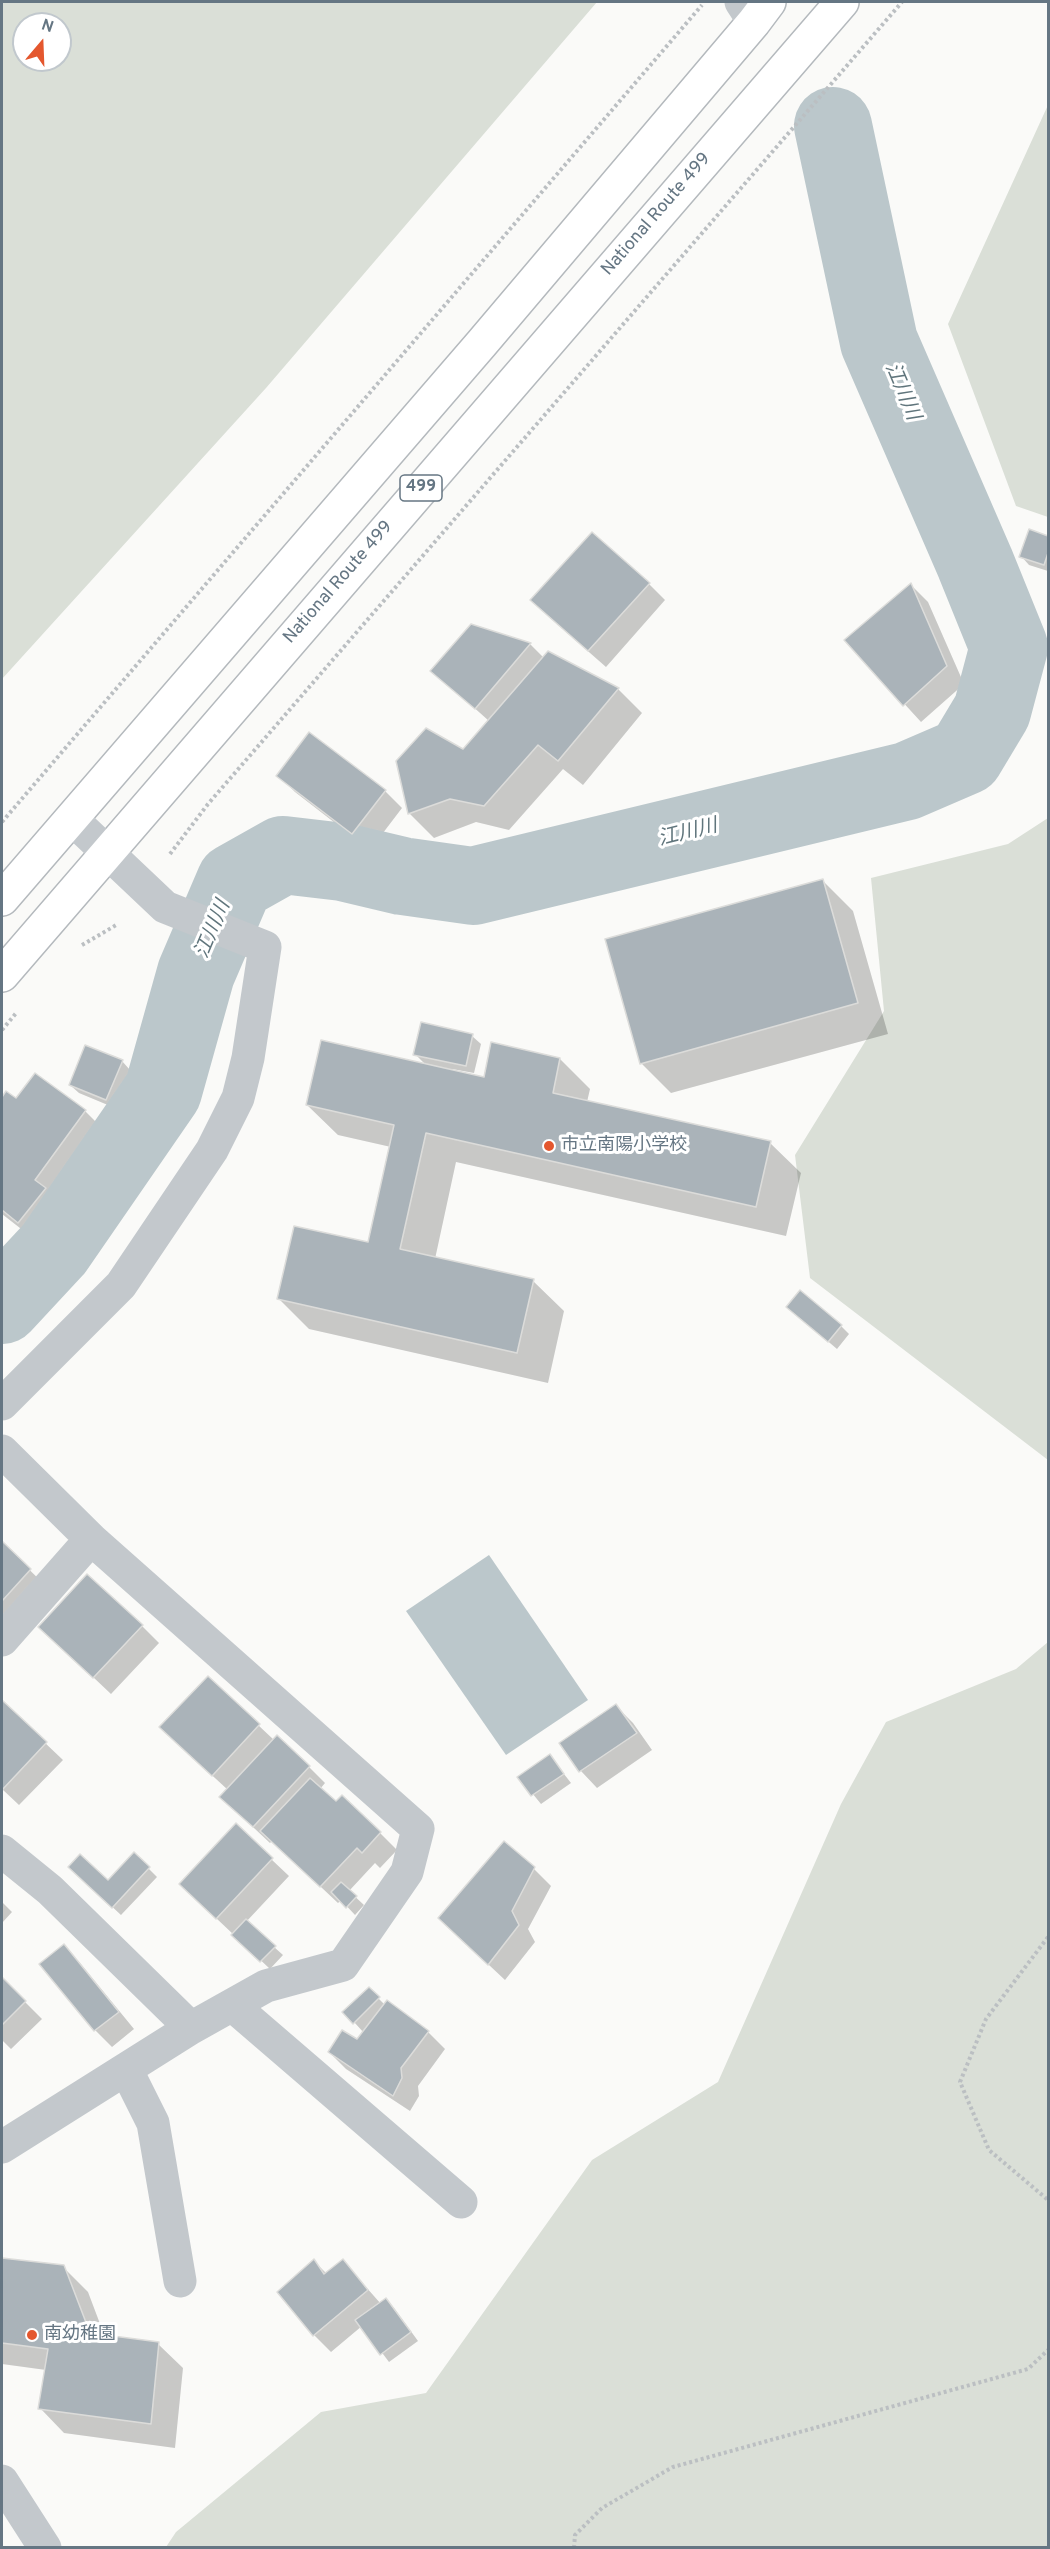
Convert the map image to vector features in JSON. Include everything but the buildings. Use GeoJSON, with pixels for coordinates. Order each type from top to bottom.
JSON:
{"type":"FeatureCollection","features":[{"type":"Feature","properties":{"kind":"highway","name":"National Route 499"},"geometry":{"type":"LineString","coordinates":[[2,975],[105,852],[842,2]]}},
{"type":"Feature","properties":{"kind":"highway","name":"499"},"geometry":{"type":"LineString","coordinates":[[2,899],[482,343],[754,8]]}},
{"type":"Feature","properties":{"kind":"street"},"geometry":{"type":"LineString","coordinates":[[2,1404],[121,1285],[212,1150],[238,1098],[249,1058],[265,947],[165,907],[72,819]]}},
{"type":"Feature","properties":{"kind":"street"},"geometry":{"type":"LineString","coordinates":[[2,1451],[91,1539],[418,1829],[407,1872],[343,1965],[266,1986],[191,2028],[2,2147]]}},
{"type":"Feature","properties":{"kind":"street"},"geometry":{"type":"LineString","coordinates":[[2,1640],[91,1539]]}},
{"type":"Feature","properties":{"kind":"street"},"geometry":{"type":"LineString","coordinates":[[2,1851],[50,1890],[191,2028]]}},
{"type":"Feature","properties":{"kind":"street"},"geometry":{"type":"LineString","coordinates":[[232,2005],[461,2202]]}},
{"type":"Feature","properties":{"kind":"street"},"geometry":{"type":"LineString","coordinates":[[126,2069],[153,2123],[180,2281]]}},
{"type":"Feature","properties":{"kind":"street"},"geometry":{"type":"LineString","coordinates":[[2,2481],[45,2547]]}},
{"type":"Feature","properties":{"kind":"path"},"geometry":{"type":"LineString","coordinates":[[2,822],[705,2]]}},
{"type":"Feature","properties":{"kind":"path"},"geometry":{"type":"LineString","coordinates":[[170,854],[208,804],[902,2]]}},
{"type":"Feature","properties":{"kind":"path"},"geometry":{"type":"LineString","coordinates":[[1048,1937],[986,2019],[960,2082],[989,2150],[1048,2200]]}},
{"type":"Feature","properties":{"kind":"path"},"geometry":{"type":"LineString","coordinates":[[574,2547],[575,2535],[602,2508],[673,2467],[1028,2369],[1048,2350]]}},
{"type":"Feature","properties":{"kind":"shaded area"},"geometry":{"type":"Polygon","coordinates":[[[2,2],[597,2],[266,388],[2,679],[2,2]]]}},
{"type":"Feature","properties":{"kind":"shaded area"},"geometry":{"type":"Polygon","coordinates":[[[1048,105],[1048,517],[1016,506],[948,324],[1048,105]]]}},
{"type":"Feature","properties":{"kind":"shaded area"},"geometry":{"type":"Polygon","coordinates":[[[1048,818],[1048,1460],[810,1278],[795,1155],[884,1011],[871,878],[1008,844],[1048,818]]]}},
{"type":"Feature","properties":{"kind":"shaded area"},"geometry":{"type":"Polygon","coordinates":[[[489,1555],[588,1700],[506,1755],[406,1611],[489,1555]]]}},
{"type":"Feature","properties":{"kind":"shaded area"},"geometry":{"type":"Polygon","coordinates":[[[1048,1642],[1048,2547],[166,2547],[176,2532],[321,2412],[426,2393],[592,2160],[718,2082],[841,1804],[886,1722],[1016,1669],[1048,1642]]]}},
{"type":"Feature","properties":{"kind":"waterway","name":"江川川"},"geometry":{"type":"LineString","coordinates":[[2,1305],[54,1249],[163,1091],[196,973],[235,882],[283,855],[343,862],[402,876],[473,886],[907,781],[965,756],[992,711],[1009,647],[879,342],[833,126]]}},
{"type":"Feature","properties":{"kind":"place","name":"市立南陽小学校"},"geometry":{"type":"Point","coordinates":[549,1146]}},
{"type":"Feature","properties":{"kind":"place","name":"南幼稚園"},"geometry":{"type":"Point","coordinates":[32,2335]}}]}
